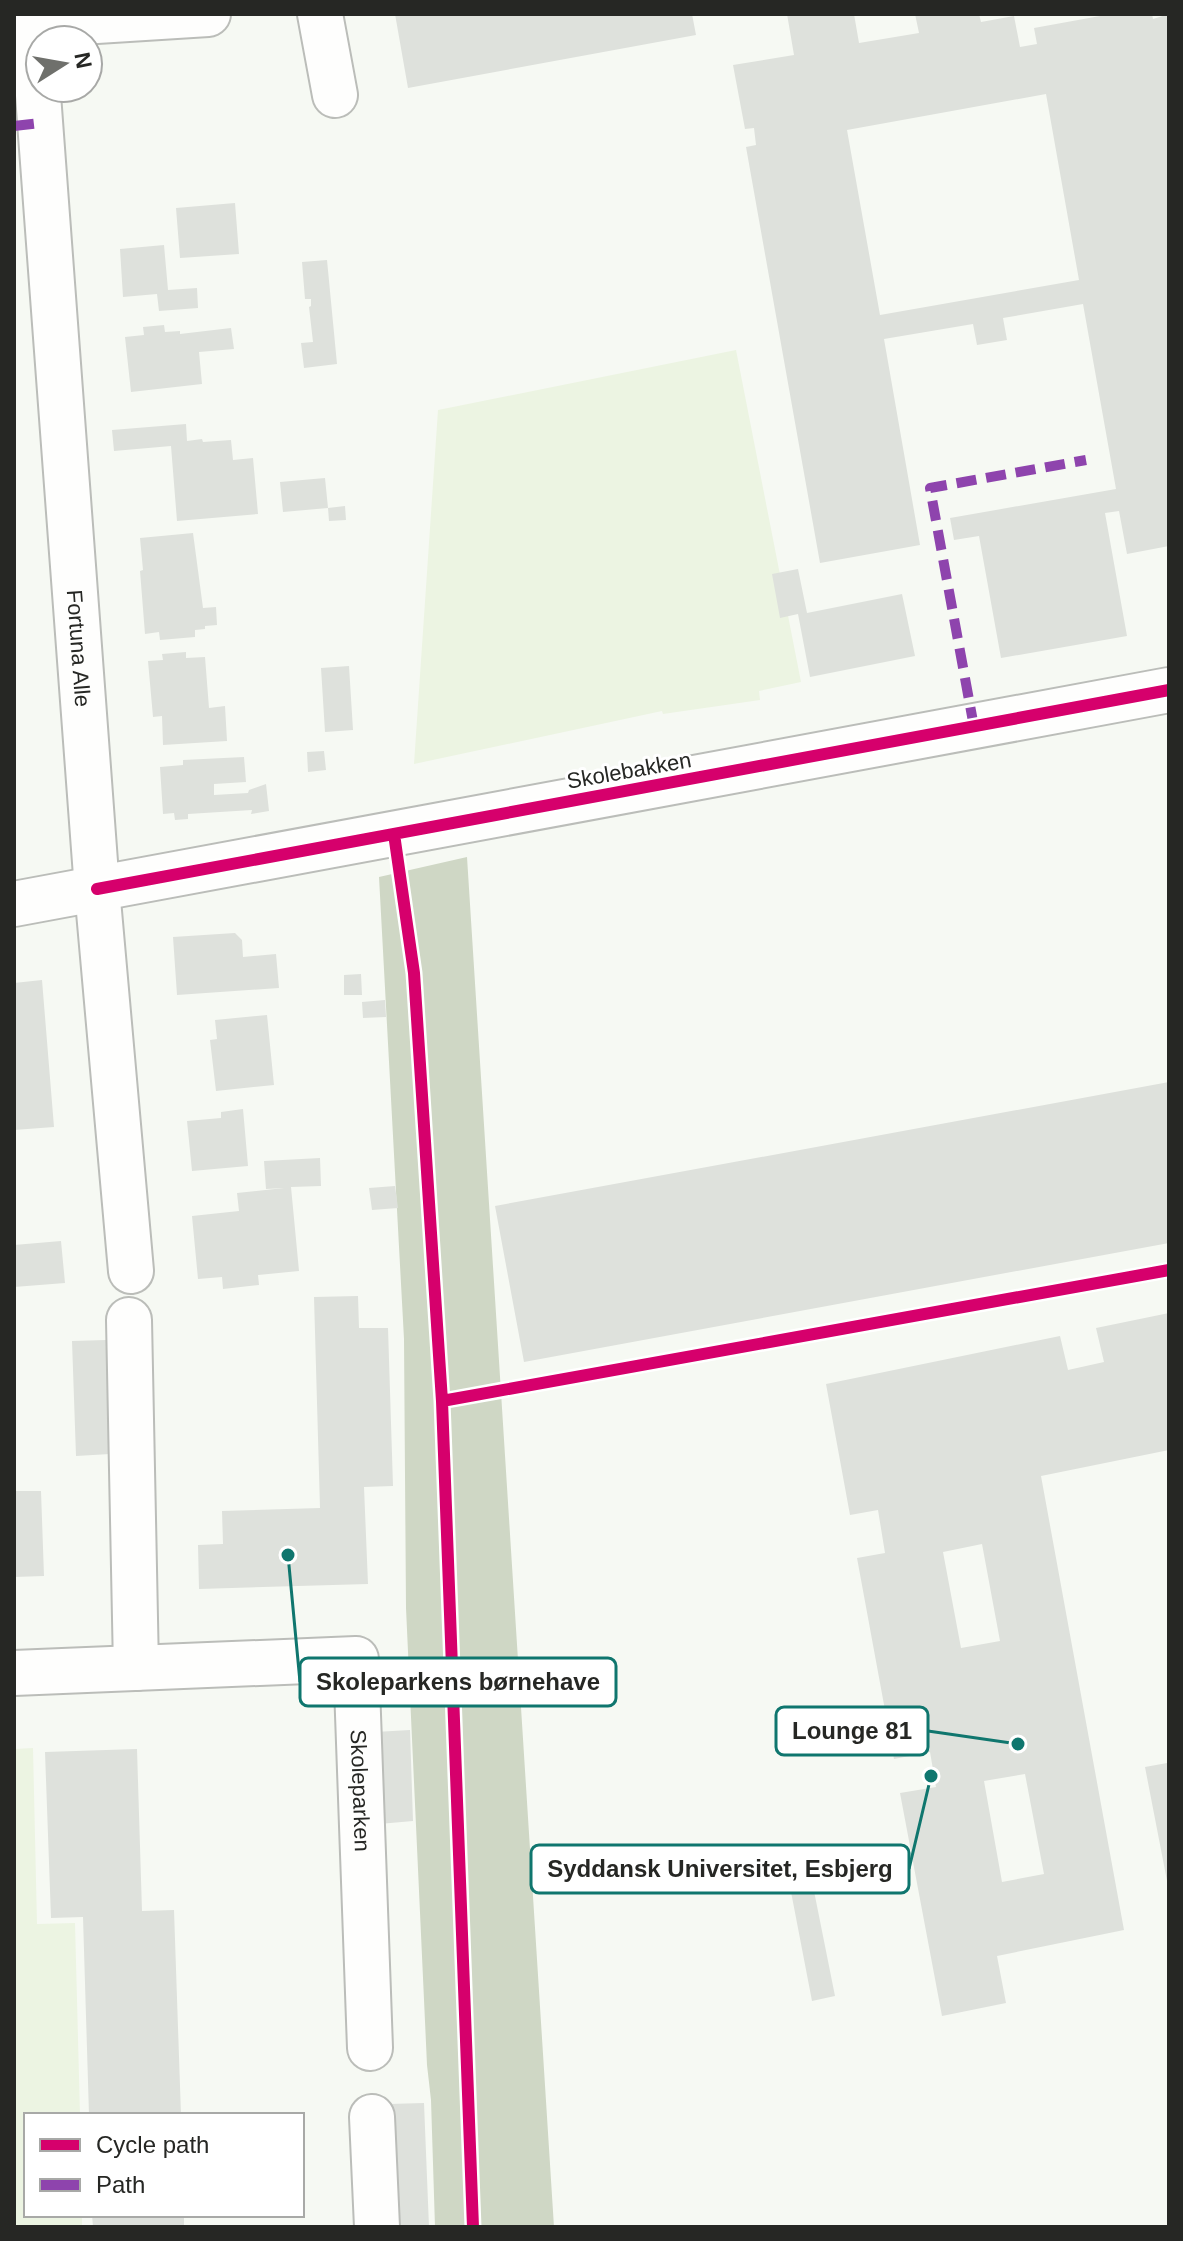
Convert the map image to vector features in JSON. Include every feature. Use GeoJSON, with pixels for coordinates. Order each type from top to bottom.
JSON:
{"type":"FeatureCollection","features":[{"type":"Feature","properties":{"kind":"street","name":"Fortuna Alle"},"geometry":{"type":"LineString","coordinates":[[131,1271],[97,889],[32,20],[208,14]]}},
{"type":"Feature","properties":{"kind":"street"},"geometry":{"type":"LineString","coordinates":[[320,14],[335,95]]}},
{"type":"Feature","properties":{"kind":"street","name":"Skolebakken"},"geometry":{"type":"LineString","coordinates":[[14,904],[1169,690]]}},
{"type":"Feature","properties":{"kind":"street"},"geometry":{"type":"LineString","coordinates":[[129,1320],[136,1668]]}},
{"type":"Feature","properties":{"kind":"street","name":"Skoleparken"},"geometry":{"type":"LineString","coordinates":[[14,1673],[356,1659],[370,2048]]}},
{"type":"Feature","properties":{"kind":"street"},"geometry":{"type":"LineString","coordinates":[[372,2117],[377,2227]]}},
{"type":"Feature","properties":{"kind":"green space"},"geometry":{"type":"Polygon","coordinates":[[[736,350],[801,682],[759,691],[760,700],[663,714],[662,711],[414,764],[438,410],[736,350]]]}},
{"type":"Feature","properties":{"kind":"green space"},"geometry":{"type":"Polygon","coordinates":[[[467,857],[554,2227],[435,2227],[406,1608],[404,1339],[379,877],[467,857]]]}},
{"type":"Feature","properties":{"kind":"green space"},"geometry":{"type":"Polygon","coordinates":[[[33,1748],[37,1924],[75,1923],[80,2113],[24,2113],[24,2217],[82,2217],[82,2227],[14,2227],[14,1749],[33,1748]]]}},
{"type":"Feature","properties":{"kind":"building"},"geometry":{"type":"Polygon","coordinates":[[[395,14],[692,14],[696,35],[408,88],[395,14]]]}},
{"type":"Feature","properties":{"kind":"building"},"geometry":{"type":"Polygon","coordinates":[[[787,14],[854,14],[859,43],[919,33],[915,14],[979,14],[981,22],[1014,16],[1020,47],[1037,44],[1034,28],[1111,14],[1152,14],[1153,19],[1169,14],[1169,546],[1127,554],[1119,511],[1105,513],[1127,636],[1001,658],[979,536],[954,540],[950,518],[1116,489],[1083,304],[1003,318],[1007,340],[977,345],[973,324],[884,339],[920,545],[820,563],[746,147],[756,145],[754,128],[745,129],[733,65],[794,55],[787,14]],[[1046,94],[847,130],[880,315],[1079,280],[1046,94]]]}},
{"type":"Feature","properties":{"kind":"building"},"geometry":{"type":"Polygon","coordinates":[[[235,203],[239,254],[180,258],[176,208],[235,203]]]}},
{"type":"Feature","properties":{"kind":"building"},"geometry":{"type":"Polygon","coordinates":[[[164,245],[168,290],[197,288],[198,308],[159,311],[157,294],[123,297],[120,249],[164,245]]]}},
{"type":"Feature","properties":{"kind":"building"},"geometry":{"type":"Polygon","coordinates":[[[327,260],[337,364],[304,368],[301,343],[313,342],[311,299],[305,299],[302,262],[327,260]]]}},
{"type":"Feature","properties":{"kind":"building"},"geometry":{"type":"Polygon","coordinates":[[[164,325],[165,332],[180,331],[180,334],[231,328],[234,349],[199,352],[202,384],[131,392],[125,337],[144,335],[143,327],[164,325]]]}},
{"type":"Feature","properties":{"kind":"building"},"geometry":{"type":"Polygon","coordinates":[[[186,424],[187,441],[231,440],[233,460],[253,458],[258,514],[177,521],[171,446],[114,451],[112,430],[186,424]]]}},
{"type":"Feature","properties":{"kind":"building"},"geometry":{"type":"Polygon","coordinates":[[[325,478],[328,508],[283,512],[280,482],[325,478]]]}},
{"type":"Feature","properties":{"kind":"building"},"geometry":{"type":"Polygon","coordinates":[[[345,506],[346,520],[329,521],[328,508],[345,506]]]}},
{"type":"Feature","properties":{"kind":"building"},"geometry":{"type":"Polygon","coordinates":[[[193,533],[203,608],[216,607],[217,625],[195,630],[195,637],[160,640],[159,632],[145,634],[140,538],[193,533]]]}},
{"type":"Feature","properties":{"kind":"building"},"geometry":{"type":"Polygon","coordinates":[[[798,569],[807,613],[902,594],[915,656],[810,677],[798,614],[780,618],[772,574],[798,569]]]}},
{"type":"Feature","properties":{"kind":"building"},"geometry":{"type":"Polygon","coordinates":[[[186,652],[186,658],[205,657],[209,708],[225,706],[227,741],[163,745],[162,716],[153,717],[148,661],[163,660],[162,654],[186,652]]]}},
{"type":"Feature","properties":{"kind":"building"},"geometry":{"type":"Polygon","coordinates":[[[349,666],[353,730],[325,732],[321,668],[349,666]]]}},
{"type":"Feature","properties":{"kind":"building"},"geometry":{"type":"Polygon","coordinates":[[[324,751],[326,770],[308,772],[307,752],[324,751]]]}},
{"type":"Feature","properties":{"kind":"building"},"geometry":{"type":"Polygon","coordinates":[[[244,757],[246,782],[214,784],[214,795],[248,793],[266,784],[269,811],[188,814],[188,819],[175,820],[174,813],[163,814],[160,767],[183,765],[183,760],[244,757]]]}},
{"type":"Feature","properties":{"kind":"building"},"geometry":{"type":"Polygon","coordinates":[[[235,933],[242,940],[243,957],[276,954],[279,988],[177,995],[173,937],[235,933]]]}},
{"type":"Feature","properties":{"kind":"building"},"geometry":{"type":"Polygon","coordinates":[[[361,974],[362,995],[344,995],[344,975],[361,974]]]}},
{"type":"Feature","properties":{"kind":"building"},"geometry":{"type":"Polygon","coordinates":[[[42,980],[54,1127],[14,1130],[14,983],[42,980]]]}},
{"type":"Feature","properties":{"kind":"building"},"geometry":{"type":"Polygon","coordinates":[[[385,1000],[386,1017],[363,1018],[362,1002],[385,1000]]]}},
{"type":"Feature","properties":{"kind":"building"},"geometry":{"type":"Polygon","coordinates":[[[267,1015],[274,1085],[216,1091],[210,1040],[217,1039],[215,1020],[267,1015]]]}},
{"type":"Feature","properties":{"kind":"building"},"geometry":{"type":"Polygon","coordinates":[[[1169,1082],[1169,1243],[524,1362],[495,1206],[1169,1082]]]}},
{"type":"Feature","properties":{"kind":"building"},"geometry":{"type":"Polygon","coordinates":[[[243,1109],[248,1166],[192,1171],[187,1121],[221,1118],[221,1112],[243,1109]]]}},
{"type":"Feature","properties":{"kind":"building"},"geometry":{"type":"Polygon","coordinates":[[[320,1158],[321,1186],[291,1187],[299,1271],[258,1275],[259,1285],[223,1289],[222,1277],[198,1279],[192,1216],[239,1211],[237,1193],[284,1188],[266,1189],[264,1161],[320,1158]]]}},
{"type":"Feature","properties":{"kind":"building"},"geometry":{"type":"Polygon","coordinates":[[[395,1186],[398,1208],[372,1210],[369,1188],[395,1186]]]}},
{"type":"Feature","properties":{"kind":"building"},"geometry":{"type":"Polygon","coordinates":[[[61,1241],[65,1283],[14,1287],[14,1245],[61,1241]]]}},
{"type":"Feature","properties":{"kind":"building"},"geometry":{"type":"Polygon","coordinates":[[[358,1296],[359,1328],[388,1328],[393,1486],[364,1487],[368,1584],[199,1589],[198,1545],[223,1544],[222,1511],[320,1508],[314,1297],[358,1296]]]}},
{"type":"Feature","properties":{"kind":"building"},"geometry":{"type":"Polygon","coordinates":[[[1169,1313],[1169,1450],[1041,1476],[1124,1930],[997,1956],[1006,2003],[942,2016],[900,1793],[936,1787],[930,1752],[894,1759],[857,1558],[885,1553],[878,1510],[850,1515],[826,1384],[1060,1336],[1068,1370],[1104,1362],[1096,1328],[1169,1313]],[[982,1544],[943,1552],[961,1648],[1000,1641],[982,1544]],[[1025,1774],[984,1781],[1002,1882],[1044,1874],[1025,1774]]]}},
{"type":"Feature","properties":{"kind":"building"},"geometry":{"type":"Polygon","coordinates":[[[106,1340],[110,1454],[76,1456],[72,1341],[106,1340]]]}},
{"type":"Feature","properties":{"kind":"building"},"geometry":{"type":"Polygon","coordinates":[[[14,1491],[41,1491],[44,1576],[14,1577],[14,1491]]]}},
{"type":"Feature","properties":{"kind":"building"},"geometry":{"type":"Polygon","coordinates":[[[410,1730],[413,1821],[379,1824],[375,1732],[410,1730]]]}},
{"type":"Feature","properties":{"kind":"building"},"geometry":{"type":"Polygon","coordinates":[[[137,1749],[142,1911],[174,1910],[181,2113],[89,2113],[83,1917],[51,1918],[45,1752],[137,1749]]]}},
{"type":"Feature","properties":{"kind":"building"},"geometry":{"type":"Polygon","coordinates":[[[1167,1763],[1169,1776],[1168,1886],[1145,1767],[1167,1763]]]}},
{"type":"Feature","properties":{"kind":"building"},"geometry":{"type":"Polygon","coordinates":[[[809,1866],[835,1996],[812,2001],[787,1871],[809,1866]]]}},
{"type":"Feature","properties":{"kind":"building"},"geometry":{"type":"Polygon","coordinates":[[[424,2103],[429,2227],[394,2227],[389,2104],[424,2103]]]}},
{"type":"Feature","properties":{"kind":"building"},"geometry":{"type":"Polygon","coordinates":[[[92,2217],[184,2217],[184,2227],[93,2227],[92,2217]]]}},
{"type":"Feature","properties":{"kind":"marked path"},"geometry":{"type":"LineString","coordinates":[[14,126],[40,123]]}},
{"type":"Feature","properties":{"kind":"marked path"},"geometry":{"type":"LineString","coordinates":[[974,727],[930,488],[1086,460]]}},
{"type":"Feature","properties":{"kind":"cycle path"},"geometry":{"type":"LineString","coordinates":[[97,889],[1169,690]]}},
{"type":"Feature","properties":{"kind":"cycle path"},"geometry":{"type":"LineString","coordinates":[[394,834],[414,973],[442,1401],[473,2227]]}},
{"type":"Feature","properties":{"kind":"cycle path"},"geometry":{"type":"LineString","coordinates":[[442,1401],[1169,1270]]}},
{"type":"Feature","properties":{"kind":"place","name":"Skoleparkens børnehave"},"geometry":{"type":"Point","coordinates":[288,1555]}},
{"type":"Feature","properties":{"kind":"place","name":"Lounge 81"},"geometry":{"type":"Point","coordinates":[1018,1744]}},
{"type":"Feature","properties":{"kind":"place","name":"Syddansk Universitet, Esbjerg"},"geometry":{"type":"Point","coordinates":[931,1776]}}]}
